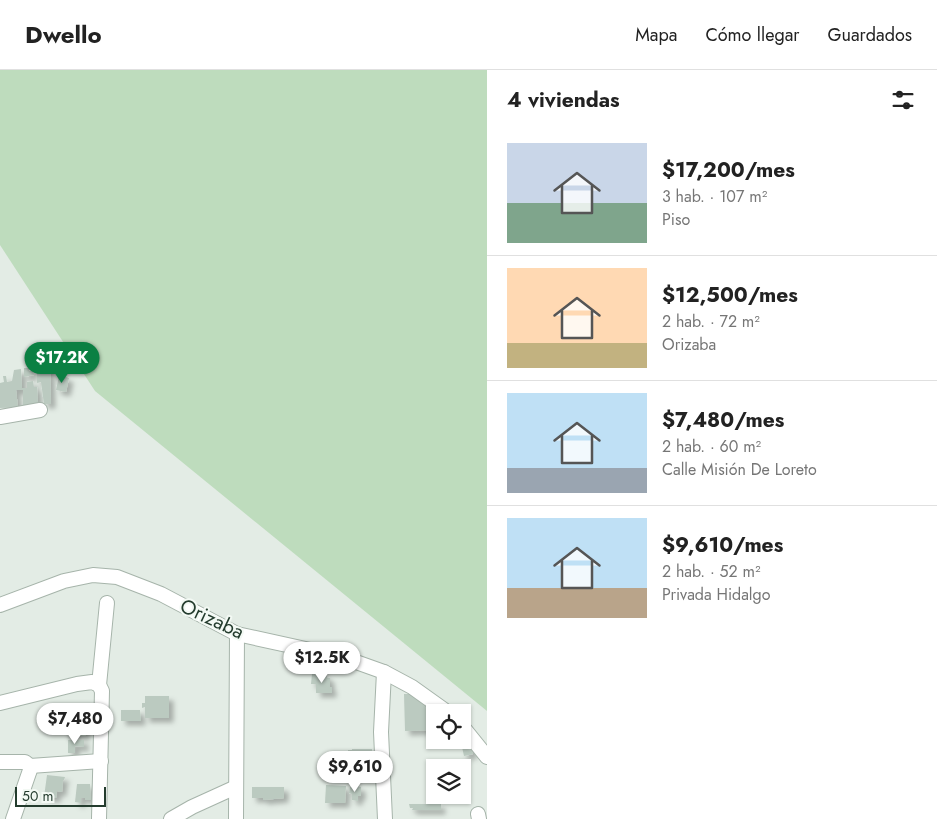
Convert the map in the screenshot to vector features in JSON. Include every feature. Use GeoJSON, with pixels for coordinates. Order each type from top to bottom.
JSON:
{"type":"FeatureCollection","features":[{"type":"Feature","properties":{"kind":"street"},"geometry":{"type":"LineString","coordinates":[[0,417],[40,410]]}},
{"type":"Feature","properties":{"kind":"street","name":"Orizaba"},"geometry":{"type":"LineString","coordinates":[[0,605],[64,581],[93,575],[118,577],[161,594],[237,634],[342,657],[384,672],[412,687],[436,704]]}},
{"type":"Feature","properties":{"kind":"street"},"geometry":{"type":"LineString","coordinates":[[99,819],[102,691],[99,685],[107,603]]}},
{"type":"Feature","properties":{"kind":"street"},"geometry":{"type":"LineString","coordinates":[[236,819],[237,634]]}},
{"type":"Feature","properties":{"kind":"street"},"geometry":{"type":"LineString","coordinates":[[384,672],[381,732],[385,819]]}},
{"type":"Feature","properties":{"kind":"street"},"geometry":{"type":"LineString","coordinates":[[0,703],[77,684],[92,682],[99,685]]}},
{"type":"Feature","properties":{"kind":"street"},"geometry":{"type":"LineString","coordinates":[[471,737],[487,757]]}},
{"type":"Feature","properties":{"kind":"street"},"geometry":{"type":"LineString","coordinates":[[0,762],[25,762],[30,766],[101,760]]}},
{"type":"Feature","properties":{"kind":"street"},"geometry":{"type":"LineString","coordinates":[[13,819],[30,766]]}},
{"type":"Feature","properties":{"kind":"street"},"geometry":{"type":"LineString","coordinates":[[171,819],[236,787]]}},
{"type":"Feature","properties":{"kind":"green space"},"geometry":{"type":"Polygon","coordinates":[[[0,70],[487,70],[487,711],[95,391],[0,245],[0,70]]]}},
{"type":"Feature","properties":{"kind":"building"},"geometry":{"type":"Polygon","coordinates":[[[50,364],[51,404],[44,404],[41,382],[37,383],[37,366],[50,364]]]}},
{"type":"Feature","properties":{"kind":"building"},"geometry":{"type":"Polygon","coordinates":[[[24,368],[29,368],[29,371],[33,371],[34,375],[24,377],[24,368]]]}},
{"type":"Feature","properties":{"kind":"building"},"geometry":{"type":"Polygon","coordinates":[[[21,369],[22,388],[27,388],[27,382],[33,381],[34,387],[37,387],[38,405],[23,407],[23,390],[16,390],[18,407],[0,408],[0,383],[4,382],[3,376],[6,376],[7,382],[12,381],[14,370],[21,369]]]}},
{"type":"Feature","properties":{"kind":"building"},"geometry":{"type":"Polygon","coordinates":[[[59,375],[69,378],[66,392],[56,390],[59,375]]]}},
{"type":"Feature","properties":{"kind":"building"},"geometry":{"type":"Polygon","coordinates":[[[312,674],[327,675],[327,678],[330,678],[332,693],[316,693],[316,684],[311,684],[312,674]]]}},
{"type":"Feature","properties":{"kind":"building"},"geometry":{"type":"Polygon","coordinates":[[[404,694],[411,694],[426,706],[426,730],[405,731],[404,694]]]}},
{"type":"Feature","properties":{"kind":"building"},"geometry":{"type":"Polygon","coordinates":[[[145,696],[169,696],[169,718],[145,718],[145,707],[142,708],[142,703],[145,703],[145,696]]]}},
{"type":"Feature","properties":{"kind":"building"},"geometry":{"type":"Polygon","coordinates":[[[121,710],[140,710],[141,721],[121,721],[121,710]]]}},
{"type":"Feature","properties":{"kind":"building"},"geometry":{"type":"Polygon","coordinates":[[[66,722],[94,724],[93,729],[86,728],[85,736],[65,735],[66,722]]]}},
{"type":"Feature","properties":{"kind":"building"},"geometry":{"type":"Polygon","coordinates":[[[68,740],[84,740],[84,747],[75,746],[75,753],[68,753],[68,740]]]}},
{"type":"Feature","properties":{"kind":"building"},"geometry":{"type":"Polygon","coordinates":[[[471,745],[473,754],[464,756],[462,749],[471,749],[471,745]]]}},
{"type":"Feature","properties":{"kind":"building"},"geometry":{"type":"Polygon","coordinates":[[[372,749],[372,759],[352,758],[352,756],[348,755],[348,750],[372,749]]]}},
{"type":"Feature","properties":{"kind":"building"},"geometry":{"type":"Polygon","coordinates":[[[47,775],[65,777],[62,792],[57,791],[56,798],[44,797],[47,775]]]}},
{"type":"Feature","properties":{"kind":"building"},"geometry":{"type":"Polygon","coordinates":[[[77,784],[90,784],[91,800],[81,798],[81,803],[75,802],[77,784]]]}},
{"type":"Feature","properties":{"kind":"building"},"geometry":{"type":"Polygon","coordinates":[[[326,785],[346,786],[345,803],[325,803],[326,785]]]}},
{"type":"Feature","properties":{"kind":"building"},"geometry":{"type":"Polygon","coordinates":[[[252,787],[284,787],[284,798],[263,800],[263,798],[252,798],[252,787]]]}},
{"type":"Feature","properties":{"kind":"building"},"geometry":{"type":"Polygon","coordinates":[[[350,787],[361,787],[361,796],[358,796],[358,801],[352,800],[352,794],[349,793],[350,787]]]}},
{"type":"Feature","properties":{"kind":"building"},"geometry":{"type":"Polygon","coordinates":[[[409,804],[441,804],[441,810],[412,810],[413,808],[410,808],[409,804]]]}}]}
